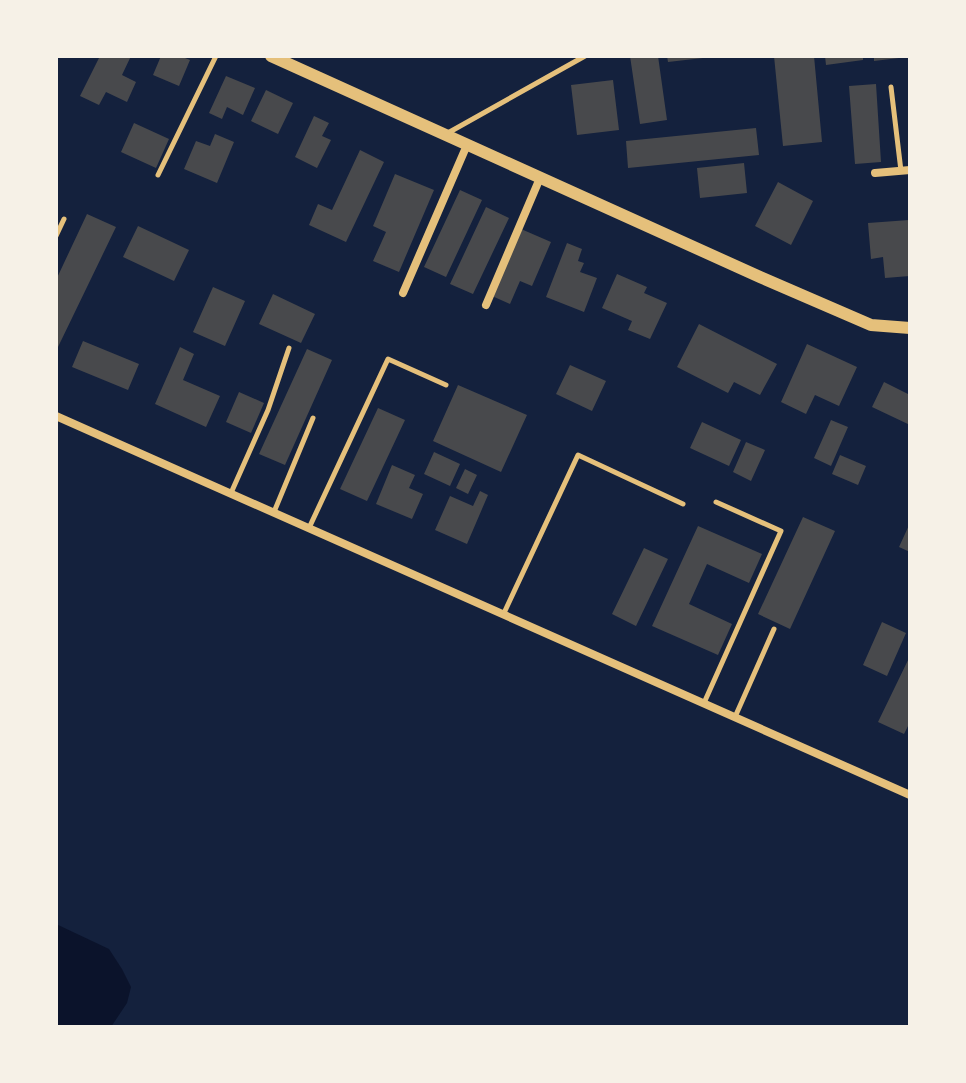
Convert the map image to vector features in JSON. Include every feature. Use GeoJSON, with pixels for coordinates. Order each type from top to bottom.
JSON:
{"type":"FeatureCollection","features":[{"type":"Feature","properties":{"kind":"street"},"geometry":{"type":"LineString","coordinates":[[271,56],[871,325],[910,328]]}},
{"type":"Feature","properties":{"kind":"street"},"geometry":{"type":"LineString","coordinates":[[403,293],[467,145]]}},
{"type":"Feature","properties":{"kind":"street"},"geometry":{"type":"LineString","coordinates":[[875,173],[906,171]]}},
{"type":"Feature","properties":{"kind":"street"},"geometry":{"type":"LineString","coordinates":[[486,305],[540,178]]}},
{"type":"Feature","properties":{"kind":"street"},"geometry":{"type":"LineString","coordinates":[[56,416],[910,795]]}},
{"type":"Feature","properties":{"kind":"lane"},"geometry":{"type":"LineString","coordinates":[[158,175],[216,56]]}},
{"type":"Feature","properties":{"kind":"lane"},"geometry":{"type":"LineString","coordinates":[[445,135],[585,56]]}},
{"type":"Feature","properties":{"kind":"lane"},"geometry":{"type":"LineString","coordinates":[[891,87],[906,171]]}},
{"type":"Feature","properties":{"kind":"lane"},"geometry":{"type":"LineString","coordinates":[[56,236],[64,219]]}},
{"type":"Feature","properties":{"kind":"lane"},"geometry":{"type":"LineString","coordinates":[[231,493],[268,410],[289,348]]}},
{"type":"Feature","properties":{"kind":"lane"},"geometry":{"type":"LineString","coordinates":[[309,528],[388,359],[446,385]]}},
{"type":"Feature","properties":{"kind":"lane"},"geometry":{"type":"LineString","coordinates":[[274,512],[313,418]]}},
{"type":"Feature","properties":{"kind":"lane"},"geometry":{"type":"LineString","coordinates":[[504,613],[578,455],[683,504]]}},
{"type":"Feature","properties":{"kind":"lane"},"geometry":{"type":"LineString","coordinates":[[704,703],[781,531],[716,502]]}},
{"type":"Feature","properties":{"kind":"lane"},"geometry":{"type":"LineString","coordinates":[[735,717],[774,629]]}},
{"type":"Feature","properties":{"kind":"water"},"geometry":{"type":"Polygon","coordinates":[[[56,924],[109,949],[122,969],[131,987],[127,1003],[111,1027],[56,1027],[56,924]]]}},
{"type":"Feature","properties":{"kind":"building"},"geometry":{"type":"Polygon","coordinates":[[[100,56],[131,56],[122,75],[136,82],[127,102],[106,92],[99,105],[80,96],[100,56]]]}},
{"type":"Feature","properties":{"kind":"building"},"geometry":{"type":"Polygon","coordinates":[[[161,56],[180,56],[190,60],[179,86],[153,75],[161,56]]]}},
{"type":"Feature","properties":{"kind":"building"},"geometry":{"type":"Polygon","coordinates":[[[630,56],[658,56],[667,120],[640,124],[630,56]]]}},
{"type":"Feature","properties":{"kind":"building"},"geometry":{"type":"Polygon","coordinates":[[[667,56],[703,56],[703,58],[668,62],[667,56]]]}},
{"type":"Feature","properties":{"kind":"building"},"geometry":{"type":"Polygon","coordinates":[[[774,56],[814,56],[822,142],[783,146],[774,56]]]}},
{"type":"Feature","properties":{"kind":"building"},"geometry":{"type":"Polygon","coordinates":[[[825,56],[863,56],[863,60],[826,65],[825,56]]]}},
{"type":"Feature","properties":{"kind":"building"},"geometry":{"type":"Polygon","coordinates":[[[874,56],[899,56],[899,58],[874,61],[874,56]]]}},
{"type":"Feature","properties":{"kind":"building"},"geometry":{"type":"Polygon","coordinates":[[[226,76],[255,88],[243,115],[227,107],[222,119],[209,113],[226,76]]]}},
{"type":"Feature","properties":{"kind":"building"},"geometry":{"type":"Polygon","coordinates":[[[613,80],[619,130],[577,135],[571,85],[613,80]]]}},
{"type":"Feature","properties":{"kind":"building"},"geometry":{"type":"Polygon","coordinates":[[[876,84],[881,162],[855,164],[849,86],[876,84]]]}},
{"type":"Feature","properties":{"kind":"building"},"geometry":{"type":"Polygon","coordinates":[[[266,90],[293,103],[278,134],[251,121],[266,90]]]}},
{"type":"Feature","properties":{"kind":"building"},"geometry":{"type":"Polygon","coordinates":[[[314,116],[329,123],[322,136],[331,140],[317,168],[295,157],[314,116]]]}},
{"type":"Feature","properties":{"kind":"building"},"geometry":{"type":"Polygon","coordinates":[[[134,123],[169,139],[156,168],[121,152],[134,123]]]}},
{"type":"Feature","properties":{"kind":"building"},"geometry":{"type":"Polygon","coordinates":[[[756,128],[759,155],[628,168],[626,141],[756,128]]]}},
{"type":"Feature","properties":{"kind":"building"},"geometry":{"type":"Polygon","coordinates":[[[215,134],[234,142],[217,183],[184,169],[196,141],[210,146],[215,134]]]}},
{"type":"Feature","properties":{"kind":"building"},"geometry":{"type":"Polygon","coordinates":[[[360,150],[384,162],[346,242],[309,225],[318,204],[332,210],[360,150]]]}},
{"type":"Feature","properties":{"kind":"building"},"geometry":{"type":"Polygon","coordinates":[[[744,163],[747,193],[700,198],[697,168],[744,163]]]}},
{"type":"Feature","properties":{"kind":"building"},"geometry":{"type":"Polygon","coordinates":[[[395,174],[434,190],[399,272],[373,261],[386,232],[373,226],[395,174]]]}},
{"type":"Feature","properties":{"kind":"building"},"geometry":{"type":"Polygon","coordinates":[[[778,182],[813,201],[791,245],[755,226],[778,182]]]}},
{"type":"Feature","properties":{"kind":"building"},"geometry":{"type":"Polygon","coordinates":[[[460,190],[482,200],[446,277],[424,267],[460,190]]]}},
{"type":"Feature","properties":{"kind":"building"},"geometry":{"type":"Polygon","coordinates":[[[486,207],[509,218],[473,294],[450,284],[486,207]]]}},
{"type":"Feature","properties":{"kind":"building"},"geometry":{"type":"Polygon","coordinates":[[[87,214],[116,227],[58,347],[56,280],[87,214]]]}},
{"type":"Feature","properties":{"kind":"building"},"geometry":{"type":"Polygon","coordinates":[[[909,220],[910,276],[885,278],[883,257],[871,259],[868,223],[909,220]]]}},
{"type":"Feature","properties":{"kind":"building"},"geometry":{"type":"Polygon","coordinates":[[[138,226],[189,250],[174,281],[123,257],[138,226]]]}},
{"type":"Feature","properties":{"kind":"building"},"geometry":{"type":"Polygon","coordinates":[[[521,229],[551,242],[532,286],[520,281],[510,304],[492,296],[521,229]]]}},
{"type":"Feature","properties":{"kind":"building"},"geometry":{"type":"Polygon","coordinates":[[[567,243],[582,249],[578,261],[584,263],[580,272],[597,278],[584,312],[546,297],[567,243]]]}},
{"type":"Feature","properties":{"kind":"building"},"geometry":{"type":"Polygon","coordinates":[[[617,274],[647,287],[644,293],[667,303],[650,339],[628,330],[632,321],[602,308],[617,274]]]}},
{"type":"Feature","properties":{"kind":"building"},"geometry":{"type":"Polygon","coordinates":[[[213,287],[245,301],[225,346],[193,332],[213,287]]]}},
{"type":"Feature","properties":{"kind":"building"},"geometry":{"type":"Polygon","coordinates":[[[273,294],[315,314],[301,343],[259,324],[273,294]]]}},
{"type":"Feature","properties":{"kind":"building"},"geometry":{"type":"Polygon","coordinates":[[[699,324],[777,364],[760,395],[734,382],[728,393],[677,367],[699,324]]]}},
{"type":"Feature","properties":{"kind":"building"},"geometry":{"type":"Polygon","coordinates":[[[83,341],[139,364],[128,390],[72,367],[83,341]]]}},
{"type":"Feature","properties":{"kind":"building"},"geometry":{"type":"Polygon","coordinates":[[[807,344],[857,367],[839,406],[815,395],[806,414],[781,402],[807,344]]]}},
{"type":"Feature","properties":{"kind":"building"},"geometry":{"type":"Polygon","coordinates":[[[180,347],[194,354],[183,380],[220,396],[206,427],[155,404],[180,347]]]}},
{"type":"Feature","properties":{"kind":"building"},"geometry":{"type":"Polygon","coordinates":[[[307,349],[332,360],[285,465],[259,454],[307,349]]]}},
{"type":"Feature","properties":{"kind":"building"},"geometry":{"type":"Polygon","coordinates":[[[570,365],[606,381],[592,411],[556,394],[570,365]]]}},
{"type":"Feature","properties":{"kind":"building"},"geometry":{"type":"Polygon","coordinates":[[[884,382],[910,395],[910,425],[872,407],[884,382]]]}},
{"type":"Feature","properties":{"kind":"building"},"geometry":{"type":"Polygon","coordinates":[[[458,385],[527,415],[501,472],[433,441],[458,385]]]}},
{"type":"Feature","properties":{"kind":"building"},"geometry":{"type":"Polygon","coordinates":[[[239,392],[264,403],[251,433],[226,422],[239,392]]]}},
{"type":"Feature","properties":{"kind":"building"},"geometry":{"type":"Polygon","coordinates":[[[378,408],[405,420],[367,501],[340,489],[378,408]]]}},
{"type":"Feature","properties":{"kind":"building"},"geometry":{"type":"Polygon","coordinates":[[[831,420],[848,427],[831,466],[814,458],[831,420]]]}},
{"type":"Feature","properties":{"kind":"building"},"geometry":{"type":"Polygon","coordinates":[[[702,422],[741,440],[729,466],[690,448],[702,422]]]}},
{"type":"Feature","properties":{"kind":"building"},"geometry":{"type":"Polygon","coordinates":[[[746,442],[765,450],[751,481],[733,472],[746,442]]]}},
{"type":"Feature","properties":{"kind":"building"},"geometry":{"type":"Polygon","coordinates":[[[434,452],[460,464],[450,486],[424,474],[434,452]]]}},
{"type":"Feature","properties":{"kind":"building"},"geometry":{"type":"Polygon","coordinates":[[[840,455],[866,466],[858,485],[832,474],[840,455]]]}},
{"type":"Feature","properties":{"kind":"building"},"geometry":{"type":"Polygon","coordinates":[[[392,465],[415,475],[409,488],[423,494],[412,519],[376,504],[392,465]]]}},
{"type":"Feature","properties":{"kind":"building"},"geometry":{"type":"Polygon","coordinates":[[[465,469],[477,475],[468,494],[456,488],[465,469]]]}},
{"type":"Feature","properties":{"kind":"building"},"geometry":{"type":"Polygon","coordinates":[[[480,491],[488,495],[467,544],[435,530],[450,496],[473,506],[480,491]]]}},
{"type":"Feature","properties":{"kind":"building"},"geometry":{"type":"Polygon","coordinates":[[[803,517],[835,531],[790,629],[758,614],[803,517]]]}},
{"type":"Feature","properties":{"kind":"building"},"geometry":{"type":"Polygon","coordinates":[[[910,523],[910,552],[899,547],[910,523]]]}},
{"type":"Feature","properties":{"kind":"building"},"geometry":{"type":"Polygon","coordinates":[[[698,526],[762,554],[749,583],[707,564],[689,604],[732,624],[718,655],[652,626],[698,526]]]}},
{"type":"Feature","properties":{"kind":"building"},"geometry":{"type":"Polygon","coordinates":[[[644,548],[668,559],[636,626],[612,614],[644,548]]]}},
{"type":"Feature","properties":{"kind":"building"},"geometry":{"type":"Polygon","coordinates":[[[882,622],[906,633],[887,676],[863,665],[882,622]]]}},
{"type":"Feature","properties":{"kind":"building"},"geometry":{"type":"Polygon","coordinates":[[[910,656],[910,722],[904,734],[878,722],[910,656]]]}}]}
